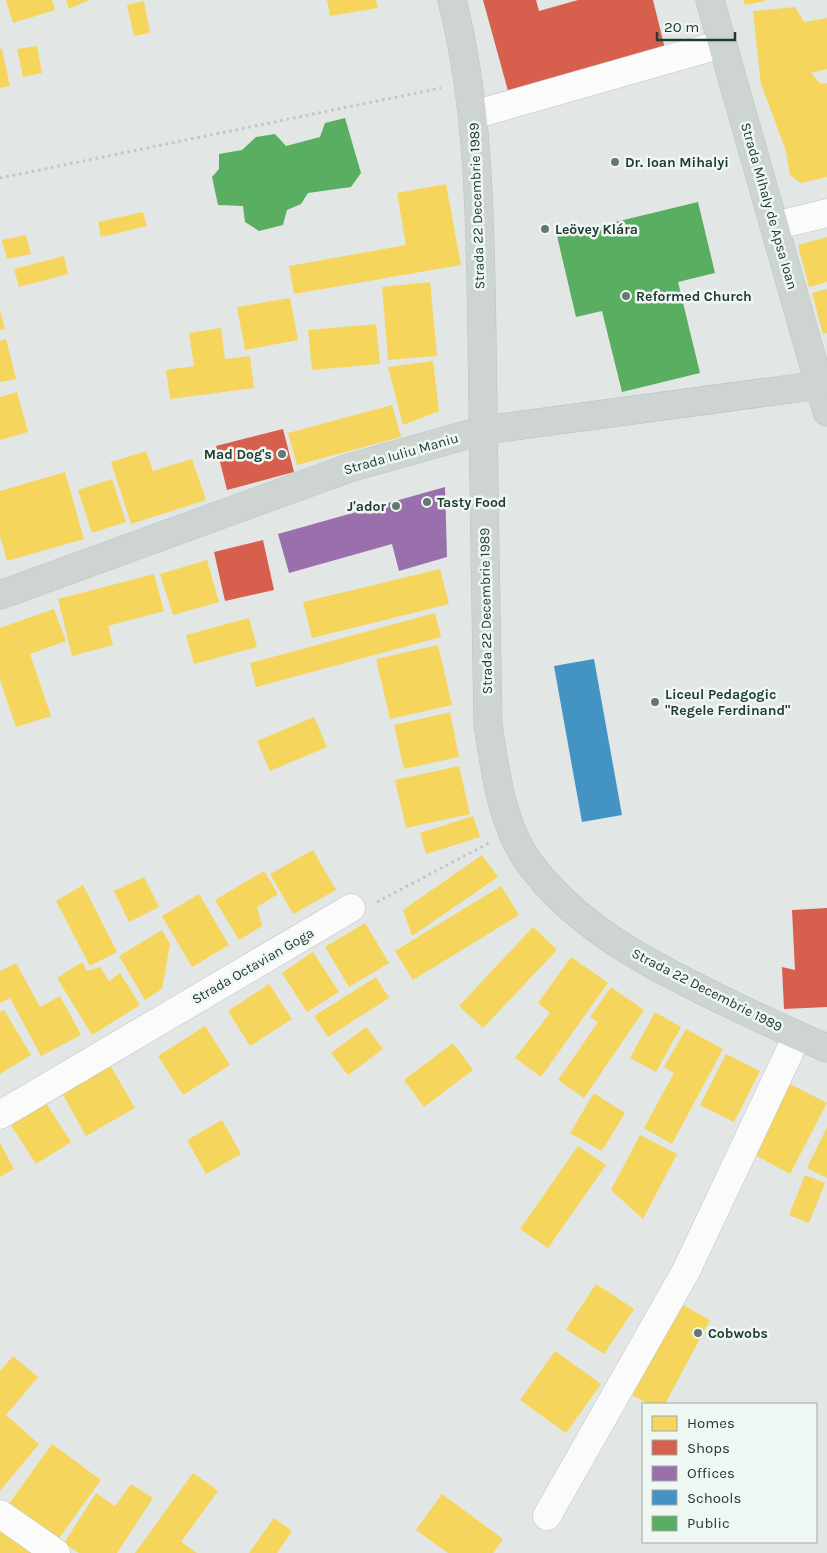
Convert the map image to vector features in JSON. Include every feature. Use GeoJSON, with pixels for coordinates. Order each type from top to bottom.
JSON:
{"type":"FeatureCollection","features":[{"type":"Feature","properties":{"kind":"main road","name":"Strada 22 Decembrie 1989"},"geometry":{"type":"LineString","coordinates":[[452,0],[469,82],[479,210],[488,724],[497,778],[512,830],[528,860],[550,887],[599,933],[677,978],[797,1036],[827,1048]]}},
{"type":"Feature","properties":{"kind":"main road","name":"Strada Mihaly de Apsa Ioan"},"geometry":{"type":"LineString","coordinates":[[710,0],[827,412]]}},
{"type":"Feature","properties":{"kind":"main road","name":"Strada Iuliu Maniu"},"geometry":{"type":"LineString","coordinates":[[0,595],[349,468],[484,430],[820,386]]}},
{"type":"Feature","properties":{"kind":"street"},"geometry":{"type":"LineString","coordinates":[[473,115],[722,44]]}},
{"type":"Feature","properties":{"kind":"street"},"geometry":{"type":"LineString","coordinates":[[774,226],[827,213]]}},
{"type":"Feature","properties":{"kind":"street","name":"Strada Octavian Goga"},"geometry":{"type":"LineString","coordinates":[[0,1115],[351,908]]}},
{"type":"Feature","properties":{"kind":"street"},"geometry":{"type":"LineString","coordinates":[[547,1516],[686,1271],[797,1036]]}},
{"type":"Feature","properties":{"kind":"street"},"geometry":{"type":"LineString","coordinates":[[0,1514],[56,1553]]}},
{"type":"Feature","properties":{"kind":"path"},"geometry":{"type":"LineString","coordinates":[[0,178],[469,82]]}},
{"type":"Feature","properties":{"kind":"path"},"geometry":{"type":"LineString","coordinates":[[351,908],[364,909],[512,830]]}},
{"type":"Feature","properties":{"kind":"building: Homes"},"geometry":{"type":"Polygon","coordinates":[[[6,0],[52,0],[55,10],[13,23],[6,0]]]}},
{"type":"Feature","properties":{"kind":"building: Homes"},"geometry":{"type":"Polygon","coordinates":[[[66,0],[89,0],[69,9],[66,0]]]}},
{"type":"Feature","properties":{"kind":"building: Homes"},"geometry":{"type":"Polygon","coordinates":[[[327,0],[376,0],[378,8],[330,16],[327,0]]]}},
{"type":"Feature","properties":{"kind":"building: Homes"},"geometry":{"type":"Polygon","coordinates":[[[743,0],[765,0],[765,1],[745,5],[743,0]]]}},
{"type":"Feature","properties":{"kind":"building: Homes"},"geometry":{"type":"Polygon","coordinates":[[[144,1],[150,33],[134,36],[127,5],[144,1]]]}},
{"type":"Feature","properties":{"kind":"building: Homes"},"geometry":{"type":"Polygon","coordinates":[[[795,7],[804,22],[827,18],[827,69],[811,73],[821,84],[827,83],[827,177],[801,183],[790,175],[786,151],[761,84],[753,11],[795,7]]]}},
{"type":"Feature","properties":{"kind":"building: Homes"},"geometry":{"type":"Polygon","coordinates":[[[37,46],[42,73],[23,77],[17,49],[37,46]]]}},
{"type":"Feature","properties":{"kind":"building: Homes"},"geometry":{"type":"Polygon","coordinates":[[[0,49],[2,49],[10,86],[0,88],[0,49]]]}},
{"type":"Feature","properties":{"kind":"building: Homes"},"geometry":{"type":"Polygon","coordinates":[[[446,184],[461,265],[294,294],[289,266],[406,245],[397,193],[446,184]]]}},
{"type":"Feature","properties":{"kind":"building: Homes"},"geometry":{"type":"Polygon","coordinates":[[[143,212],[147,226],[101,237],[98,222],[143,212]]]}},
{"type":"Feature","properties":{"kind":"building: Homes"},"geometry":{"type":"Polygon","coordinates":[[[26,235],[31,254],[7,259],[2,240],[26,235]]]}},
{"type":"Feature","properties":{"kind":"building: Homes"},"geometry":{"type":"Polygon","coordinates":[[[827,237],[827,282],[809,287],[798,245],[827,237]]]}},
{"type":"Feature","properties":{"kind":"building: Homes"},"geometry":{"type":"Polygon","coordinates":[[[64,256],[68,274],[19,287],[14,269],[64,256]]]}},
{"type":"Feature","properties":{"kind":"building: Homes"},"geometry":{"type":"Polygon","coordinates":[[[430,282],[437,356],[388,360],[382,287],[430,282]]]}},
{"type":"Feature","properties":{"kind":"building: Homes"},"geometry":{"type":"Polygon","coordinates":[[[827,289],[827,333],[823,334],[812,293],[827,289]]]}},
{"type":"Feature","properties":{"kind":"building: Homes"},"geometry":{"type":"Polygon","coordinates":[[[290,298],[298,340],[245,350],[237,307],[290,298]]]}},
{"type":"Feature","properties":{"kind":"building: Homes"},"geometry":{"type":"Polygon","coordinates":[[[0,311],[5,329],[0,330],[0,311]]]}},
{"type":"Feature","properties":{"kind":"building: Homes"},"geometry":{"type":"Polygon","coordinates":[[[376,324],[380,364],[312,370],[308,330],[376,324]]]}},
{"type":"Feature","properties":{"kind":"building: Homes"},"geometry":{"type":"Polygon","coordinates":[[[221,328],[225,359],[250,356],[254,388],[170,399],[166,370],[194,366],[189,333],[221,328]]]}},
{"type":"Feature","properties":{"kind":"building: Homes"},"geometry":{"type":"Polygon","coordinates":[[[6,339],[16,379],[0,382],[0,341],[6,339]]]}},
{"type":"Feature","properties":{"kind":"building: Homes"},"geometry":{"type":"Polygon","coordinates":[[[433,361],[439,411],[403,425],[388,367],[433,361]]]}},
{"type":"Feature","properties":{"kind":"building: Homes"},"geometry":{"type":"Polygon","coordinates":[[[17,392],[28,432],[0,440],[0,397],[17,392]]]}},
{"type":"Feature","properties":{"kind":"building: Homes"},"geometry":{"type":"Polygon","coordinates":[[[392,405],[401,437],[297,465],[288,433],[392,405]]]}},
{"type":"Feature","properties":{"kind":"building: Homes"},"geometry":{"type":"Polygon","coordinates":[[[146,451],[153,471],[192,459],[206,500],[131,524],[111,462],[146,451]]]}},
{"type":"Feature","properties":{"kind":"building: Homes"},"geometry":{"type":"Polygon","coordinates":[[[65,472],[84,539],[7,561],[0,536],[0,491],[65,472]]]}},
{"type":"Feature","properties":{"kind":"building: Homes"},"geometry":{"type":"Polygon","coordinates":[[[112,479],[126,522],[92,533],[78,490],[112,479]]]}},
{"type":"Feature","properties":{"kind":"building: Homes"},"geometry":{"type":"Polygon","coordinates":[[[207,560],[219,602],[173,615],[160,574],[207,560]]]}},
{"type":"Feature","properties":{"kind":"building: Homes"},"geometry":{"type":"Polygon","coordinates":[[[440,569],[449,604],[312,638],[303,602],[440,569]]]}},
{"type":"Feature","properties":{"kind":"building: Homes"},"geometry":{"type":"Polygon","coordinates":[[[154,574],[164,611],[108,626],[113,645],[72,656],[58,599],[154,574]]]}},
{"type":"Feature","properties":{"kind":"building: Homes"},"geometry":{"type":"Polygon","coordinates":[[[54,609],[66,641],[30,654],[51,716],[16,727],[0,680],[0,628],[54,609]]]}},
{"type":"Feature","properties":{"kind":"building: Homes"},"geometry":{"type":"Polygon","coordinates":[[[435,613],[441,637],[256,687],[250,663],[435,613]]]}},
{"type":"Feature","properties":{"kind":"building: Homes"},"geometry":{"type":"Polygon","coordinates":[[[249,618],[257,647],[194,664],[186,635],[249,618]]]}},
{"type":"Feature","properties":{"kind":"building: Homes"},"geometry":{"type":"Polygon","coordinates":[[[438,645],[452,705],[390,719],[376,659],[438,645]]]}},
{"type":"Feature","properties":{"kind":"building: Homes"},"geometry":{"type":"Polygon","coordinates":[[[450,712],[459,757],[404,769],[394,725],[450,712]]]}},
{"type":"Feature","properties":{"kind":"building: Homes"},"geometry":{"type":"Polygon","coordinates":[[[314,717],[327,747],[270,771],[257,741],[314,717]]]}},
{"type":"Feature","properties":{"kind":"building: Homes"},"geometry":{"type":"Polygon","coordinates":[[[459,766],[470,814],[406,828],[395,780],[459,766]]]}},
{"type":"Feature","properties":{"kind":"building: Homes"},"geometry":{"type":"Polygon","coordinates":[[[473,816],[480,837],[426,854],[420,833],[473,816]]]}},
{"type":"Feature","properties":{"kind":"building: Homes"},"geometry":{"type":"Polygon","coordinates":[[[313,850],[336,890],[293,914],[270,874],[313,850]]]}},
{"type":"Feature","properties":{"kind":"building: Homes"},"geometry":{"type":"Polygon","coordinates":[[[482,855],[498,877],[412,936],[403,910],[482,855]]]}},
{"type":"Feature","properties":{"kind":"building: Homes"},"geometry":{"type":"Polygon","coordinates":[[[264,871],[278,894],[257,907],[262,926],[239,940],[215,900],[264,871]]]}},
{"type":"Feature","properties":{"kind":"building: Homes"},"geometry":{"type":"Polygon","coordinates":[[[144,877],[159,907],[129,922],[114,891],[144,877]]]}},
{"type":"Feature","properties":{"kind":"building: Homes"},"geometry":{"type":"Polygon","coordinates":[[[83,885],[117,952],[90,966],[56,901],[83,885]]]}},
{"type":"Feature","properties":{"kind":"building: Homes"},"geometry":{"type":"Polygon","coordinates":[[[501,886],[519,915],[413,980],[395,951],[501,886]]]}},
{"type":"Feature","properties":{"kind":"building: Homes"},"geometry":{"type":"Polygon","coordinates":[[[199,894],[229,945],[192,967],[162,916],[199,894]]]}},
{"type":"Feature","properties":{"kind":"building: Homes"},"geometry":{"type":"Polygon","coordinates":[[[365,923],[389,963],[349,987],[325,947],[365,923]]]}},
{"type":"Feature","properties":{"kind":"building: Homes"},"geometry":{"type":"Polygon","coordinates":[[[533,927],[557,950],[483,1028],[459,1006],[533,927]]]}},
{"type":"Feature","properties":{"kind":"building: Homes"},"geometry":{"type":"Polygon","coordinates":[[[162,930],[170,944],[162,989],[145,1000],[119,956],[162,930]]]}},
{"type":"Feature","properties":{"kind":"building: Homes"},"geometry":{"type":"Polygon","coordinates":[[[313,952],[339,992],[307,1012],[282,973],[313,952]]]}},
{"type":"Feature","properties":{"kind":"building: Homes"},"geometry":{"type":"Polygon","coordinates":[[[571,957],[608,983],[541,1077],[515,1058],[550,1013],[538,1003],[571,957]]]}},
{"type":"Feature","properties":{"kind":"building: Homes"},"geometry":{"type":"Polygon","coordinates":[[[82,962],[87,971],[100,967],[109,981],[120,973],[140,1005],[92,1035],[57,978],[82,962]]]}},
{"type":"Feature","properties":{"kind":"building: Homes"},"geometry":{"type":"Polygon","coordinates":[[[16,963],[40,1007],[60,996],[81,1035],[41,1056],[10,998],[0,1003],[0,971],[16,963]]]}},
{"type":"Feature","properties":{"kind":"building: Homes"},"geometry":{"type":"Polygon","coordinates":[[[376,977],[389,998],[328,1037],[314,1016],[376,977]]]}},
{"type":"Feature","properties":{"kind":"building: Homes"},"geometry":{"type":"Polygon","coordinates":[[[269,984],[292,1019],[250,1046],[228,1011],[269,984]]]}},
{"type":"Feature","properties":{"kind":"building: Homes"},"geometry":{"type":"Polygon","coordinates":[[[611,987],[644,1010],[584,1098],[558,1080],[598,1022],[590,1017],[611,987]]]}},
{"type":"Feature","properties":{"kind":"building: Homes"},"geometry":{"type":"Polygon","coordinates":[[[4,1010],[31,1055],[0,1074],[0,1012],[4,1010]]]}},
{"type":"Feature","properties":{"kind":"building: Homes"},"geometry":{"type":"Polygon","coordinates":[[[655,1012],[681,1027],[656,1072],[630,1058],[655,1012]]]}},
{"type":"Feature","properties":{"kind":"building: Homes"},"geometry":{"type":"Polygon","coordinates":[[[205,1026],[230,1065],[183,1095],[158,1056],[205,1026]]]}},
{"type":"Feature","properties":{"kind":"building: Homes"},"geometry":{"type":"Polygon","coordinates":[[[366,1027],[383,1049],[348,1075],[331,1053],[366,1027]]]}},
{"type":"Feature","properties":{"kind":"building: Homes"},"geometry":{"type":"Polygon","coordinates":[[[686,1029],[723,1049],[672,1144],[644,1128],[674,1073],[664,1067],[686,1029]]]}},
{"type":"Feature","properties":{"kind":"building: Homes"},"geometry":{"type":"Polygon","coordinates":[[[453,1043],[473,1070],[424,1107],[404,1080],[453,1043]]]}},
{"type":"Feature","properties":{"kind":"building: Homes"},"geometry":{"type":"Polygon","coordinates":[[[726,1054],[760,1071],[734,1122],[700,1105],[726,1054]]]}},
{"type":"Feature","properties":{"kind":"building: Homes"},"geometry":{"type":"Polygon","coordinates":[[[110,1065],[135,1108],[86,1136],[62,1093],[110,1065]]]}},
{"type":"Feature","properties":{"kind":"building: Homes"},"geometry":{"type":"Polygon","coordinates":[[[790,1084],[827,1103],[790,1174],[753,1154],[790,1084]]]}},
{"type":"Feature","properties":{"kind":"building: Homes"},"geometry":{"type":"Polygon","coordinates":[[[594,1093],[625,1113],[602,1151],[570,1133],[594,1093]]]}},
{"type":"Feature","properties":{"kind":"building: Homes"},"geometry":{"type":"Polygon","coordinates":[[[44,1100],[71,1142],[36,1164],[9,1122],[44,1100]]]}},
{"type":"Feature","properties":{"kind":"building: Homes"},"geometry":{"type":"Polygon","coordinates":[[[222,1120],[241,1154],[206,1174],[187,1140],[222,1120]]]}},
{"type":"Feature","properties":{"kind":"building: Homes"},"geometry":{"type":"Polygon","coordinates":[[[827,1127],[827,1178],[807,1168],[827,1127]]]}},
{"type":"Feature","properties":{"kind":"building: Homes"},"geometry":{"type":"Polygon","coordinates":[[[640,1135],[677,1154],[643,1219],[611,1190],[640,1135]]]}},
{"type":"Feature","properties":{"kind":"building: Homes"},"geometry":{"type":"Polygon","coordinates":[[[0,1143],[14,1169],[0,1177],[0,1143]]]}},
{"type":"Feature","properties":{"kind":"building: Homes"},"geometry":{"type":"Polygon","coordinates":[[[578,1146],[606,1165],[548,1248],[520,1229],[578,1146]]]}},
{"type":"Feature","properties":{"kind":"building: Homes"},"geometry":{"type":"Polygon","coordinates":[[[805,1175],[825,1183],[809,1223],[789,1215],[805,1175]]]}},
{"type":"Feature","properties":{"kind":"building: Homes"},"geometry":{"type":"Polygon","coordinates":[[[596,1284],[634,1309],[604,1354],[566,1329],[596,1284]]]}},
{"type":"Feature","properties":{"kind":"building: Homes"},"geometry":{"type":"Polygon","coordinates":[[[672,1299],[710,1320],[666,1403],[647,1403],[624,1391],[672,1299]]]}},
{"type":"Feature","properties":{"kind":"building: Homes"},"geometry":{"type":"Polygon","coordinates":[[[555,1351],[601,1384],[566,1433],[520,1400],[555,1351]]]}},
{"type":"Feature","properties":{"kind":"building: Homes"},"geometry":{"type":"Polygon","coordinates":[[[13,1356],[38,1377],[6,1415],[39,1444],[0,1491],[0,1371],[13,1356]]]}},
{"type":"Feature","properties":{"kind":"building: Homes"},"geometry":{"type":"Polygon","coordinates":[[[52,1444],[101,1480],[57,1541],[8,1505],[52,1444]]]}},
{"type":"Feature","properties":{"kind":"building: Homes"},"geometry":{"type":"Polygon","coordinates":[[[193,1473],[218,1491],[181,1542],[197,1553],[135,1553],[193,1473]]]}},
{"type":"Feature","properties":{"kind":"building: Homes"},"geometry":{"type":"Polygon","coordinates":[[[131,1484],[153,1498],[117,1553],[79,1553],[64,1543],[96,1493],[115,1506],[131,1484]]]}},
{"type":"Feature","properties":{"kind":"building: Homes"},"geometry":{"type":"Polygon","coordinates":[[[442,1494],[503,1539],[493,1553],[448,1553],[416,1530],[442,1494]]]}},
{"type":"Feature","properties":{"kind":"building: Homes"},"geometry":{"type":"Polygon","coordinates":[[[274,1518],[292,1531],[277,1553],[249,1553],[274,1518]]]}},
{"type":"Feature","properties":{"kind":"building: Homes"},"geometry":{"type":"Polygon","coordinates":[[[0,1527],[34,1553],[0,1553],[0,1527]]]}},
{"type":"Feature","properties":{"kind":"building: Shops"},"geometry":{"type":"Polygon","coordinates":[[[483,0],[536,0],[539,11],[578,0],[653,0],[666,53],[510,98],[483,0]]]}},
{"type":"Feature","properties":{"kind":"building: Shops"},"geometry":{"type":"Polygon","coordinates":[[[283,429],[294,472],[227,490],[216,446],[283,429]]]}},
{"type":"Feature","properties":{"kind":"building: Shops"},"geometry":{"type":"Polygon","coordinates":[[[263,540],[274,590],[225,601],[214,552],[263,540]]]}},
{"type":"Feature","properties":{"kind":"building: Shops"},"geometry":{"type":"Polygon","coordinates":[[[827,908],[827,1007],[784,1009],[782,967],[795,970],[792,910],[827,908]]]}},
{"type":"Feature","properties":{"kind":"building: Offices"},"geometry":{"type":"Polygon","coordinates":[[[445,487],[447,557],[399,571],[392,544],[289,573],[278,534],[445,487]]]}},
{"type":"Feature","properties":{"kind":"building: Schools"},"geometry":{"type":"Polygon","coordinates":[[[594,659],[622,815],[582,822],[554,666],[594,659]]]}},
{"type":"Feature","properties":{"kind":"building: Public"},"geometry":{"type":"Polygon","coordinates":[[[345,118],[361,173],[351,187],[308,193],[301,204],[287,210],[283,225],[259,231],[245,222],[243,206],[218,205],[212,177],[219,169],[219,154],[242,150],[256,137],[275,134],[286,146],[320,137],[325,123],[345,118]]]}},
{"type":"Feature","properties":{"kind":"building: Public","name":"Reformed Church"},"geometry":{"type":"Polygon","coordinates":[[[698,202],[715,273],[678,282],[700,373],[622,392],[602,311],[576,317],[557,236],[698,202]]]}},
{"type":"Feature","properties":{"kind":"place","name":"Dr. Ioan Mihalyi"},"geometry":{"type":"Point","coordinates":[615,162]}},
{"type":"Feature","properties":{"kind":"place","name":"Leövey Klára"},"geometry":{"type":"Point","coordinates":[545,229]}},
{"type":"Feature","properties":{"kind":"place","name":"Reformed Church"},"geometry":{"type":"Point","coordinates":[626,296]}},
{"type":"Feature","properties":{"kind":"place","name":"Mad Dog's"},"geometry":{"type":"Point","coordinates":[282,454]}},
{"type":"Feature","properties":{"kind":"place","name":"Tasty Food"},"geometry":{"type":"Point","coordinates":[427,502]}},
{"type":"Feature","properties":{"kind":"place","name":"J'ador"},"geometry":{"type":"Point","coordinates":[396,506]}},
{"type":"Feature","properties":{"kind":"place","name":"Liceul Pedagogic \"Regele Ferdinand\""},"geometry":{"type":"Point","coordinates":[655,702]}},
{"type":"Feature","properties":{"kind":"place","name":"Cobwobs"},"geometry":{"type":"Point","coordinates":[698,1333]}}]}
